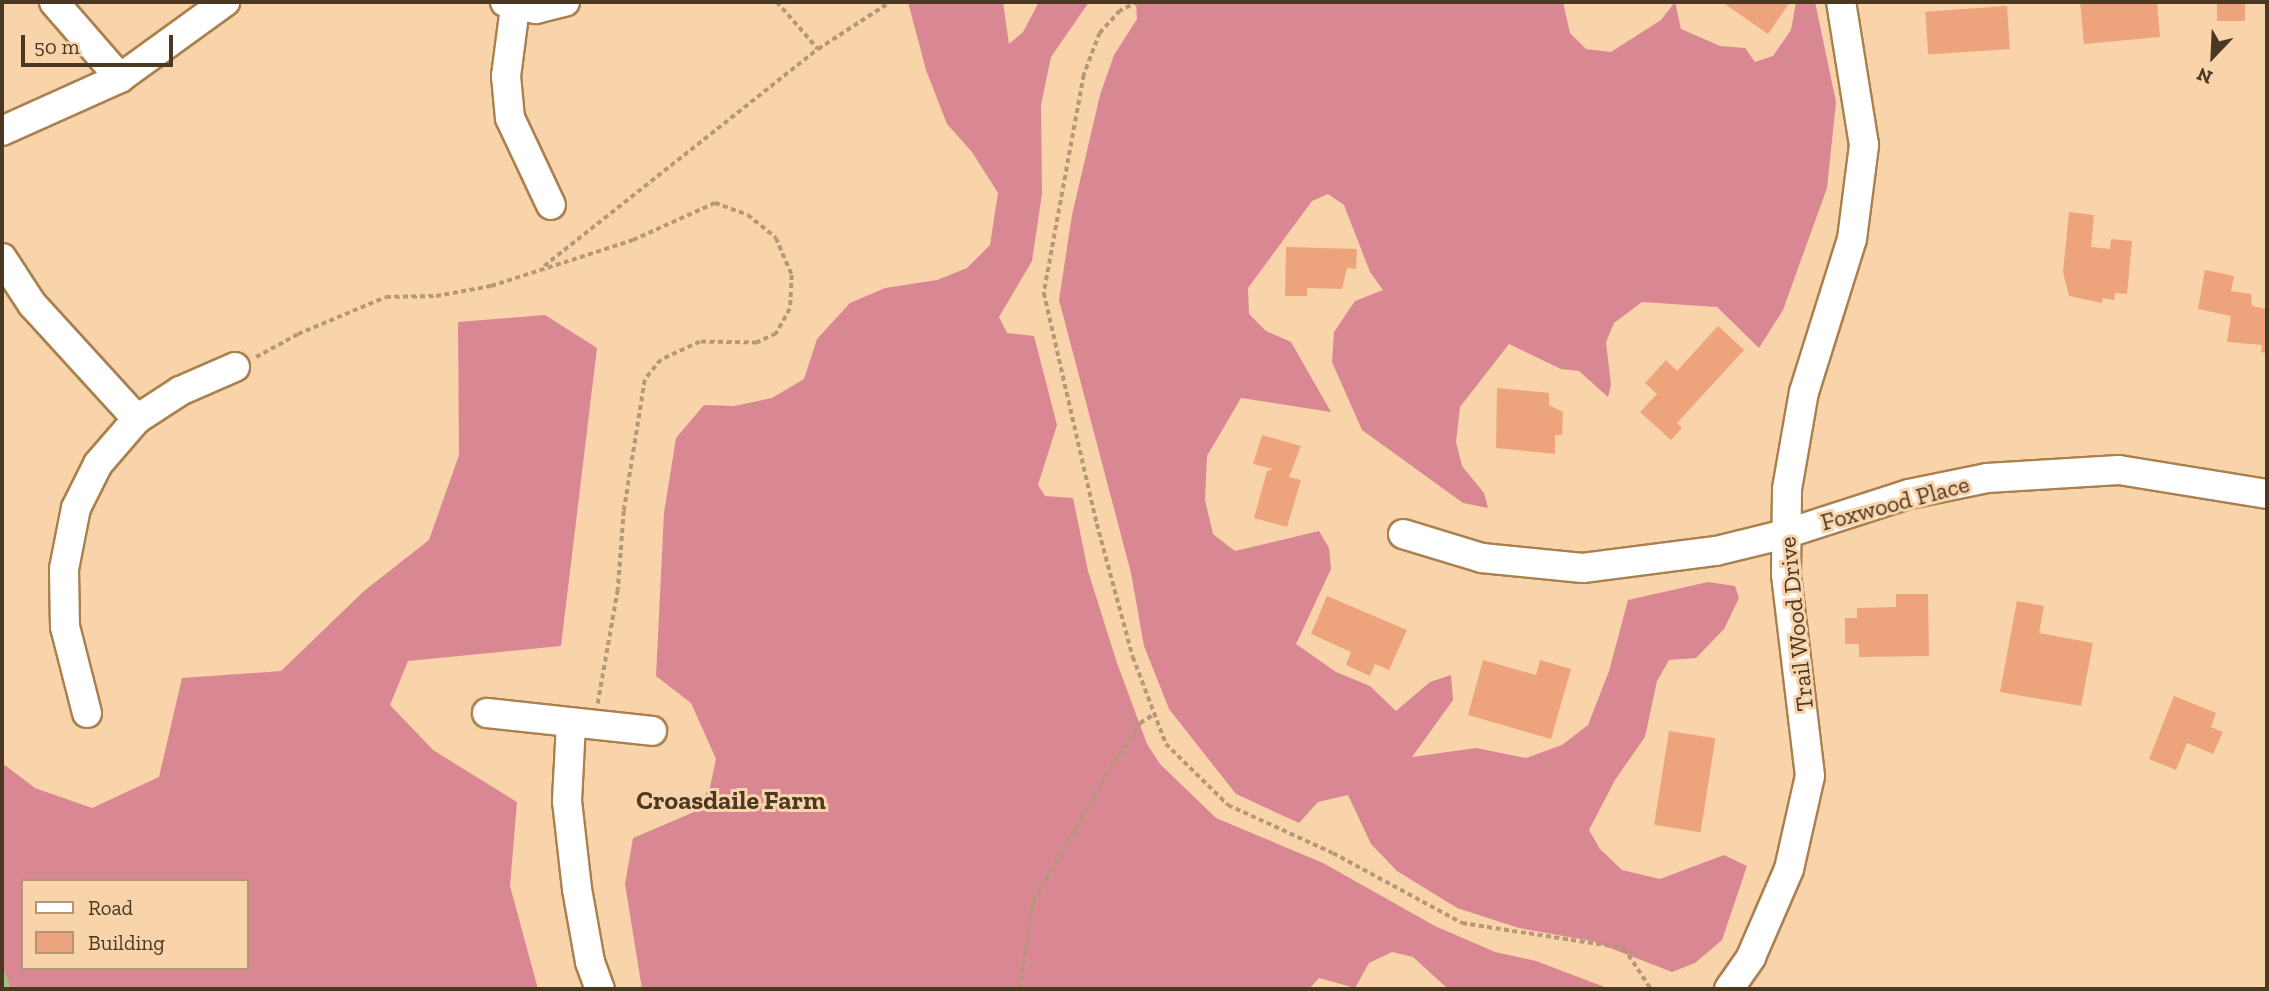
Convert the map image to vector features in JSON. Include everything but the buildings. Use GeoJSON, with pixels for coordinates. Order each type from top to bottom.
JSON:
{"type":"FeatureCollection","features":[{"type":"Feature","properties":{"kind":"street"},"geometry":{"type":"LineString","coordinates":[[54,2],[120,78]]}},
{"type":"Feature","properties":{"kind":"street"},"geometry":{"type":"LineString","coordinates":[[2,131],[120,78],[225,2]]}},
{"type":"Feature","properties":{"kind":"street"},"geometry":{"type":"LineString","coordinates":[[551,205],[510,118],[506,76],[510,4],[536,9],[565,2]]}},
{"type":"Feature","properties":{"kind":"street","name":"Trail Wood Drive"},"geometry":{"type":"LineString","coordinates":[[1729,989],[1751,957],[1789,869],[1810,776],[1786,534],[1793,439],[1824,322],[1852,239],[1864,145],[1841,2]]}},
{"type":"Feature","properties":{"kind":"street"},"geometry":{"type":"LineString","coordinates":[[2,258],[32,304],[137,419]]}},
{"type":"Feature","properties":{"kind":"street"},"geometry":{"type":"LineString","coordinates":[[87,713],[65,627],[64,569],[76,508],[98,464],[137,419],[180,391],[235,367]]}},
{"type":"Feature","properties":{"kind":"street","name":"Foxwood Place"},"geometry":{"type":"LineString","coordinates":[[1403,534],[1482,558],[1583,568],[1716,551],[1786,534],[1934,488],[2058,471],[2119,470],[2267,494]]}},
{"type":"Feature","properties":{"kind":"street"},"geometry":{"type":"LineString","coordinates":[[487,713],[652,731]]}},
{"type":"Feature","properties":{"kind":"street"},"geometry":{"type":"LineString","coordinates":[[583,725],[567,801],[577,889],[590,962],[600,989]]}},
{"type":"Feature","properties":{"kind":"path"},"geometry":{"type":"LineString","coordinates":[[777,2],[818,49]]}},
{"type":"Feature","properties":{"kind":"path"},"geometry":{"type":"LineString","coordinates":[[542,268],[818,49],[890,2]]}},
{"type":"Feature","properties":{"kind":"path"},"geometry":{"type":"LineString","coordinates":[[1138,2],[1120,11],[1100,33],[1084,75],[1044,293],[1097,524],[1153,715],[1167,744],[1228,805],[1333,853],[1462,923],[1624,948],[1651,989]]}},
{"type":"Feature","properties":{"kind":"path"},"geometry":{"type":"LineString","coordinates":[[235,367],[298,334],[386,297],[436,296],[491,286],[633,240],[715,203],[748,215],[776,238],[792,275],[790,309],[776,334],[757,343],[700,342],[661,360],[645,380],[624,511],[618,590],[583,725]]}},
{"type":"Feature","properties":{"kind":"path"},"geometry":{"type":"LineString","coordinates":[[1019,989],[1033,901],[1110,769],[1140,723],[1153,715]]}},
{"type":"Feature","properties":{"kind":"shaded area"},"geometry":{"type":"Polygon","coordinates":[[[908,2],[1003,2],[1009,44],[1023,32],[1039,2],[1089,2],[1051,57],[1041,105],[1042,194],[1032,261],[999,317],[1007,333],[1034,336],[1057,425],[1038,485],[1045,496],[1073,498],[1088,571],[1117,663],[1147,744],[1160,764],[1216,818],[1323,863],[1435,926],[1495,952],[1536,961],[1610,989],[1448,989],[1413,957],[1392,952],[1369,963],[1355,988],[1319,978],[1309,989],[642,989],[625,884],[633,838],[694,812],[710,787],[716,759],[691,703],[656,676],[664,513],[676,438],[704,405],[734,406],[772,398],[804,379],[817,339],[850,303],[885,288],[937,280],[967,268],[990,245],[998,193],[972,152],[947,124],[926,70],[908,2]]]}},
{"type":"Feature","properties":{"kind":"shaded area"},"geometry":{"type":"Polygon","coordinates":[[[1136,2],[1563,2],[1570,33],[1586,49],[1611,52],[1661,20],[1675,2],[1681,29],[1720,46],[1745,48],[1755,62],[1773,56],[1791,30],[1796,2],[1815,2],[1836,102],[1827,188],[1783,310],[1759,348],[1717,307],[1642,302],[1614,323],[1606,342],[1611,385],[1608,397],[1579,371],[1561,369],[1509,344],[1460,407],[1456,442],[1462,466],[1484,493],[1488,508],[1463,503],[1362,430],[1332,362],[1334,332],[1355,301],[1383,290],[1370,272],[1344,205],[1328,194],[1312,201],[1248,288],[1249,314],[1266,331],[1291,342],[1331,412],[1241,398],[1207,456],[1205,500],[1213,534],[1235,551],[1319,531],[1329,548],[1331,569],[1296,644],[1336,672],[1370,686],[1396,711],[1430,682],[1451,675],[1453,700],[1412,757],[1476,748],[1526,758],[1562,745],[1588,725],[1609,671],[1628,600],[1708,582],[1735,586],[1739,598],[1724,629],[1696,658],[1669,660],[1657,681],[1645,737],[1615,780],[1589,830],[1600,849],[1622,870],[1660,879],[1724,855],[1747,866],[1722,940],[1695,963],[1672,972],[1592,941],[1519,928],[1457,908],[1397,871],[1371,844],[1348,795],[1318,802],[1299,823],[1236,794],[1169,709],[1144,646],[1131,573],[1059,300],[1072,215],[1100,95],[1114,55],[1137,19],[1136,2]]]}},
{"type":"Feature","properties":{"kind":"shaded area"},"geometry":{"type":"Polygon","coordinates":[[[545,315],[597,348],[561,646],[408,661],[390,705],[433,750],[517,802],[510,886],[538,989],[2,989],[2,763],[35,788],[92,808],[159,777],[182,678],[281,671],[364,591],[429,540],[459,455],[458,322],[545,315]]]}},
{"type":"Feature","properties":{"kind":"waterway"},"geometry":{"type":"LineString","coordinates":[[2,973],[8,989]]}},
{"type":"Feature","properties":{"kind":"district","name":"Croasdaile Farm"},"geometry":{"type":"Point","coordinates":[731,801]}}]}
